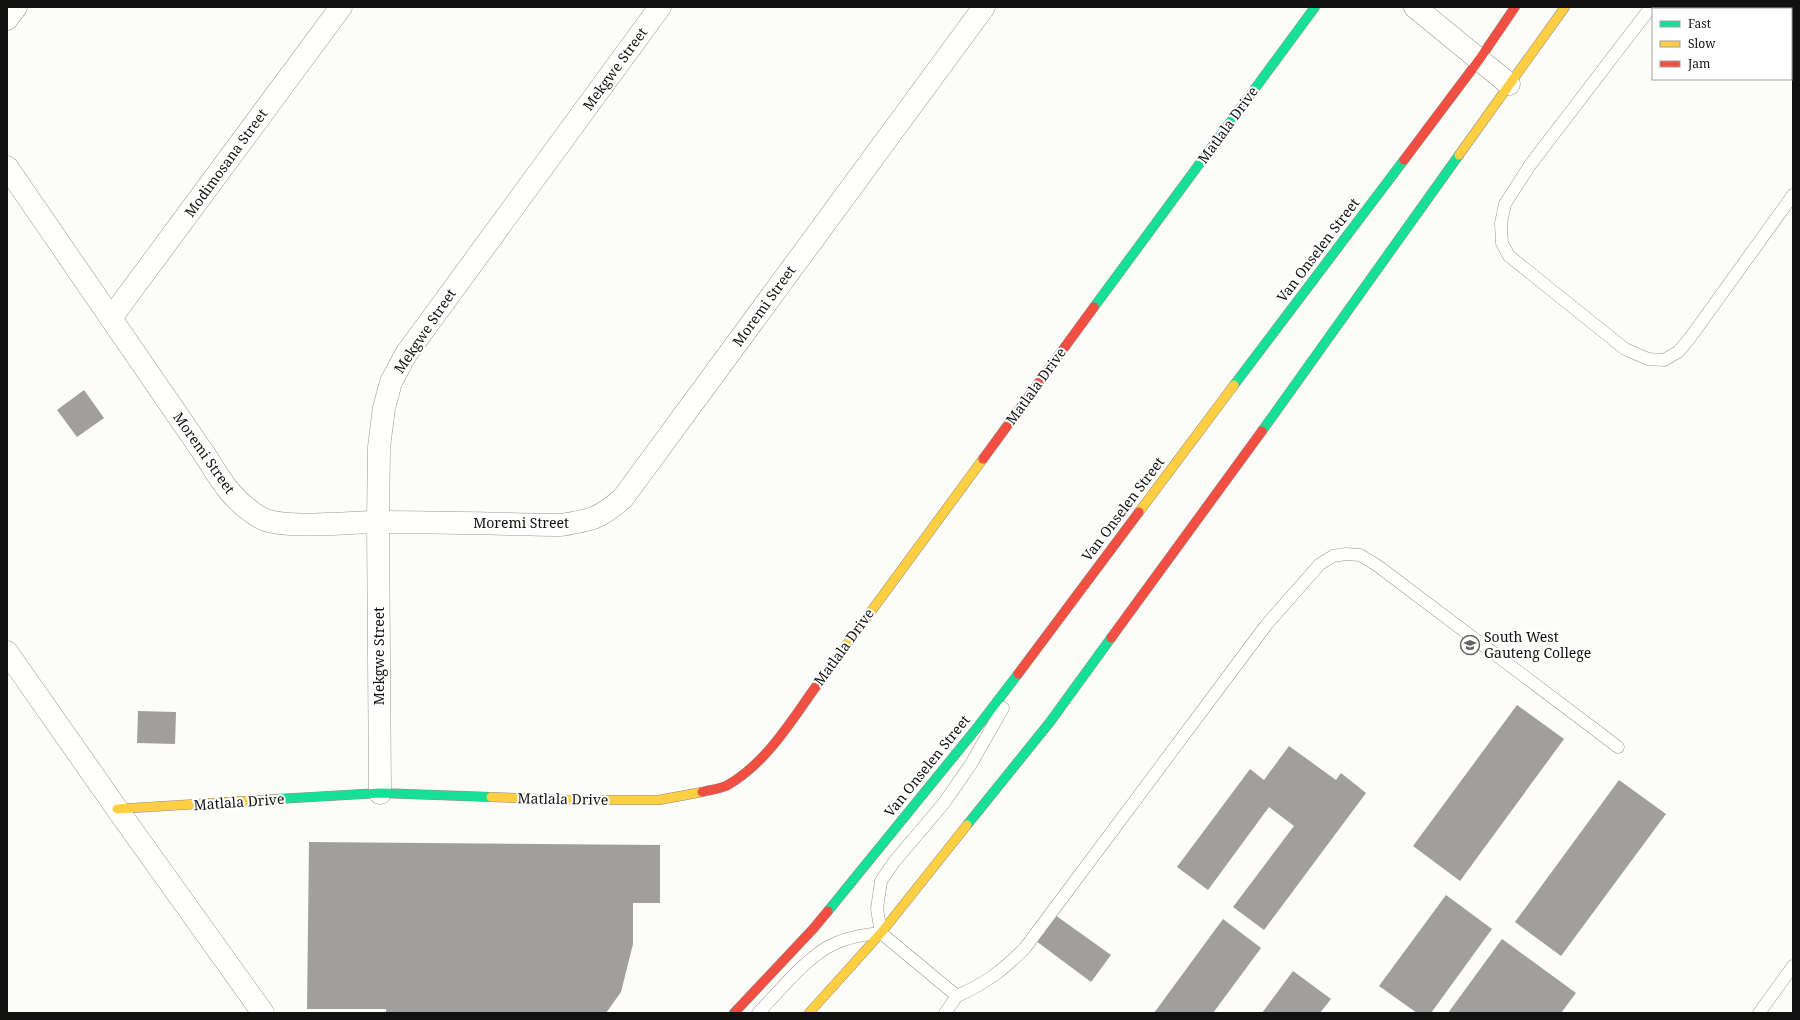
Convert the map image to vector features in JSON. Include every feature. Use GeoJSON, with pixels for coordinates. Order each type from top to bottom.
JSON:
{"type":"FeatureCollection","features":[{"type":"Feature","properties":{"kind":"main road","name":"Matlala Drive"},"geometry":{"type":"LineString","coordinates":[[117,810],[380,793],[570,800],[659,800],[700,793],[725,786],[745,772],[770,749],[1315,7]]}},
{"type":"Feature","properties":{"kind":"main road","name":"Van Onselen Street"},"geometry":{"type":"LineString","coordinates":[[734,1013],[813,929],[976,728],[1479,60],[1516,7]]}},
{"type":"Feature","properties":{"kind":"main road"},"geometry":{"type":"LineString","coordinates":[[809,1013],[880,933],[1050,722],[1313,361],[1508,84],[1565,7]]}},
{"type":"Feature","properties":{"kind":"street"},"geometry":{"type":"LineString","coordinates":[[7,19],[16,7]]}},
{"type":"Feature","properties":{"kind":"street","name":"Modimosana Street"},"geometry":{"type":"LineString","coordinates":[[111,318],[341,7]]}},
{"type":"Feature","properties":{"kind":"street","name":"Mekgwe Street"},"geometry":{"type":"LineString","coordinates":[[380,793],[378,522],[380,447],[384,408],[391,382],[406,354],[660,7]]}},
{"type":"Feature","properties":{"kind":"street","name":"Moremi Street"},"geometry":{"type":"LineString","coordinates":[[7,167],[226,489],[242,504],[262,518],[284,524],[378,522],[561,525],[588,521],[605,514],[623,498],[984,7]]}},
{"type":"Feature","properties":{"kind":"street"},"geometry":{"type":"LineString","coordinates":[[1415,7],[1508,84]]}},
{"type":"Feature","properties":{"kind":"street"},"geometry":{"type":"LineString","coordinates":[[7,652],[117,810],[263,1013]]}},
{"type":"Feature","properties":{"kind":"lane"},"geometry":{"type":"LineString","coordinates":[[1651,7],[1530,165],[1505,204],[1501,223],[1502,243],[1509,256],[1624,349],[1648,359],[1664,360],[1678,352],[1690,338],[1793,196]]}},
{"type":"Feature","properties":{"kind":"lane"},"geometry":{"type":"LineString","coordinates":[[944,1013],[957,996],[980,986],[1006,968],[1025,948],[1267,624],[1320,564],[1333,556],[1346,554],[1360,555],[1378,566],[1618,747]]}},
{"type":"Feature","properties":{"kind":"lane"},"geometry":{"type":"LineString","coordinates":[[957,996],[880,933],[877,909],[881,881],[894,862],[944,803],[971,764],[1030,657]]}},
{"type":"Feature","properties":{"kind":"lane"},"geometry":{"type":"LineString","coordinates":[[758,1013],[820,952],[833,944],[856,936],[880,933]]}},
{"type":"Feature","properties":{"kind":"lane"},"geometry":{"type":"LineString","coordinates":[[1759,1013],[1793,966]]}},
{"type":"Feature","properties":{"kind":"building"},"geometry":{"type":"Polygon","coordinates":[[[84,390],[104,418],[77,437],[57,410],[84,390]]]}},
{"type":"Feature","properties":{"kind":"building"},"geometry":{"type":"Polygon","coordinates":[[[1517,705],[1564,739],[1460,881],[1413,846],[1517,705]]]}},
{"type":"Feature","properties":{"kind":"building"},"geometry":{"type":"Polygon","coordinates":[[[138,711],[176,712],[175,744],[137,743],[138,711]]]}},
{"type":"Feature","properties":{"kind":"building"},"geometry":{"type":"Polygon","coordinates":[[[1289,746],[1336,780],[1341,773],[1366,793],[1264,930],[1233,907],[1294,826],[1269,807],[1208,890],[1177,867],[1250,769],[1264,780],[1289,746]]]}},
{"type":"Feature","properties":{"kind":"building"},"geometry":{"type":"Polygon","coordinates":[[[1619,780],[1666,814],[1561,956],[1515,922],[1619,780]]]}},
{"type":"Feature","properties":{"kind":"building"},"geometry":{"type":"Polygon","coordinates":[[[309,842],[660,845],[660,903],[633,903],[633,944],[621,992],[606,1013],[386,1013],[386,1009],[307,1009],[309,842]]]}},
{"type":"Feature","properties":{"kind":"building"},"geometry":{"type":"Polygon","coordinates":[[[1446,895],[1492,929],[1431,1013],[1417,1013],[1379,986],[1446,895]]]}},
{"type":"Feature","properties":{"kind":"building"},"geometry":{"type":"Polygon","coordinates":[[[1055,915],[1111,955],[1091,982],[1036,941],[1055,915]]]}},
{"type":"Feature","properties":{"kind":"building"},"geometry":{"type":"Polygon","coordinates":[[[1223,919],[1261,948],[1213,1013],[1154,1013],[1223,919]]]}},
{"type":"Feature","properties":{"kind":"building"},"geometry":{"type":"Polygon","coordinates":[[[1502,939],[1576,993],[1561,1013],[1448,1013],[1502,939]]]}},
{"type":"Feature","properties":{"kind":"building"},"geometry":{"type":"Polygon","coordinates":[[[1293,971],[1331,999],[1320,1013],[1262,1013],[1293,971]]]}},
{"type":"Feature","properties":{"kind":"traffic: fast"},"geometry":{"type":"LineString","coordinates":[[1094,307],[1315,7]]}},
{"type":"Feature","properties":{"kind":"traffic: fast"},"geometry":{"type":"LineString","coordinates":[[1262,431],[1459,155]]}},
{"type":"Feature","properties":{"kind":"traffic: fast"},"geometry":{"type":"LineString","coordinates":[[1234,385],[1404,160]]}},
{"type":"Feature","properties":{"kind":"traffic: fast"},"geometry":{"type":"LineString","coordinates":[[967,825],[1050,722],[1111,638]]}},
{"type":"Feature","properties":{"kind":"traffic: fast"},"geometry":{"type":"LineString","coordinates":[[828,911],[976,729],[1018,674]]}},
{"type":"Feature","properties":{"kind":"traffic: fast"},"geometry":{"type":"LineString","coordinates":[[277,799],[380,793],[491,797]]}},
{"type":"Feature","properties":{"kind":"traffic: slow"},"geometry":{"type":"LineString","coordinates":[[1459,155],[1565,7]]}},
{"type":"Feature","properties":{"kind":"traffic: slow"},"geometry":{"type":"LineString","coordinates":[[1139,512],[1234,385]]}},
{"type":"Feature","properties":{"kind":"traffic: slow"},"geometry":{"type":"LineString","coordinates":[[817,685],[983,459]]}},
{"type":"Feature","properties":{"kind":"traffic: slow"},"geometry":{"type":"LineString","coordinates":[[491,797],[570,800],[659,800],[702,792]]}},
{"type":"Feature","properties":{"kind":"traffic: slow"},"geometry":{"type":"LineString","coordinates":[[117,809],[277,799]]}},
{"type":"Feature","properties":{"kind":"traffic: slow"},"geometry":{"type":"LineString","coordinates":[[809,1013],[881,933],[967,825]]}},
{"type":"Feature","properties":{"kind":"traffic: jam"},"geometry":{"type":"LineString","coordinates":[[1404,160],[1479,60],[1515,7]]}},
{"type":"Feature","properties":{"kind":"traffic: jam"},"geometry":{"type":"LineString","coordinates":[[983,459],[1094,307]]}},
{"type":"Feature","properties":{"kind":"traffic: jam"},"geometry":{"type":"LineString","coordinates":[[1111,638],[1262,431]]}},
{"type":"Feature","properties":{"kind":"traffic: jam"},"geometry":{"type":"LineString","coordinates":[[1018,674],[1139,512]]}},
{"type":"Feature","properties":{"kind":"traffic: jam"},"geometry":{"type":"LineString","coordinates":[[702,792],[726,786],[740,777],[766,754],[817,685]]}},
{"type":"Feature","properties":{"kind":"traffic: jam"},"geometry":{"type":"LineString","coordinates":[[734,1013],[828,911]]}},
{"type":"Feature","properties":{"kind":"place","name":"South West Gauteng College"},"geometry":{"type":"Point","coordinates":[1470,645]}}]}
